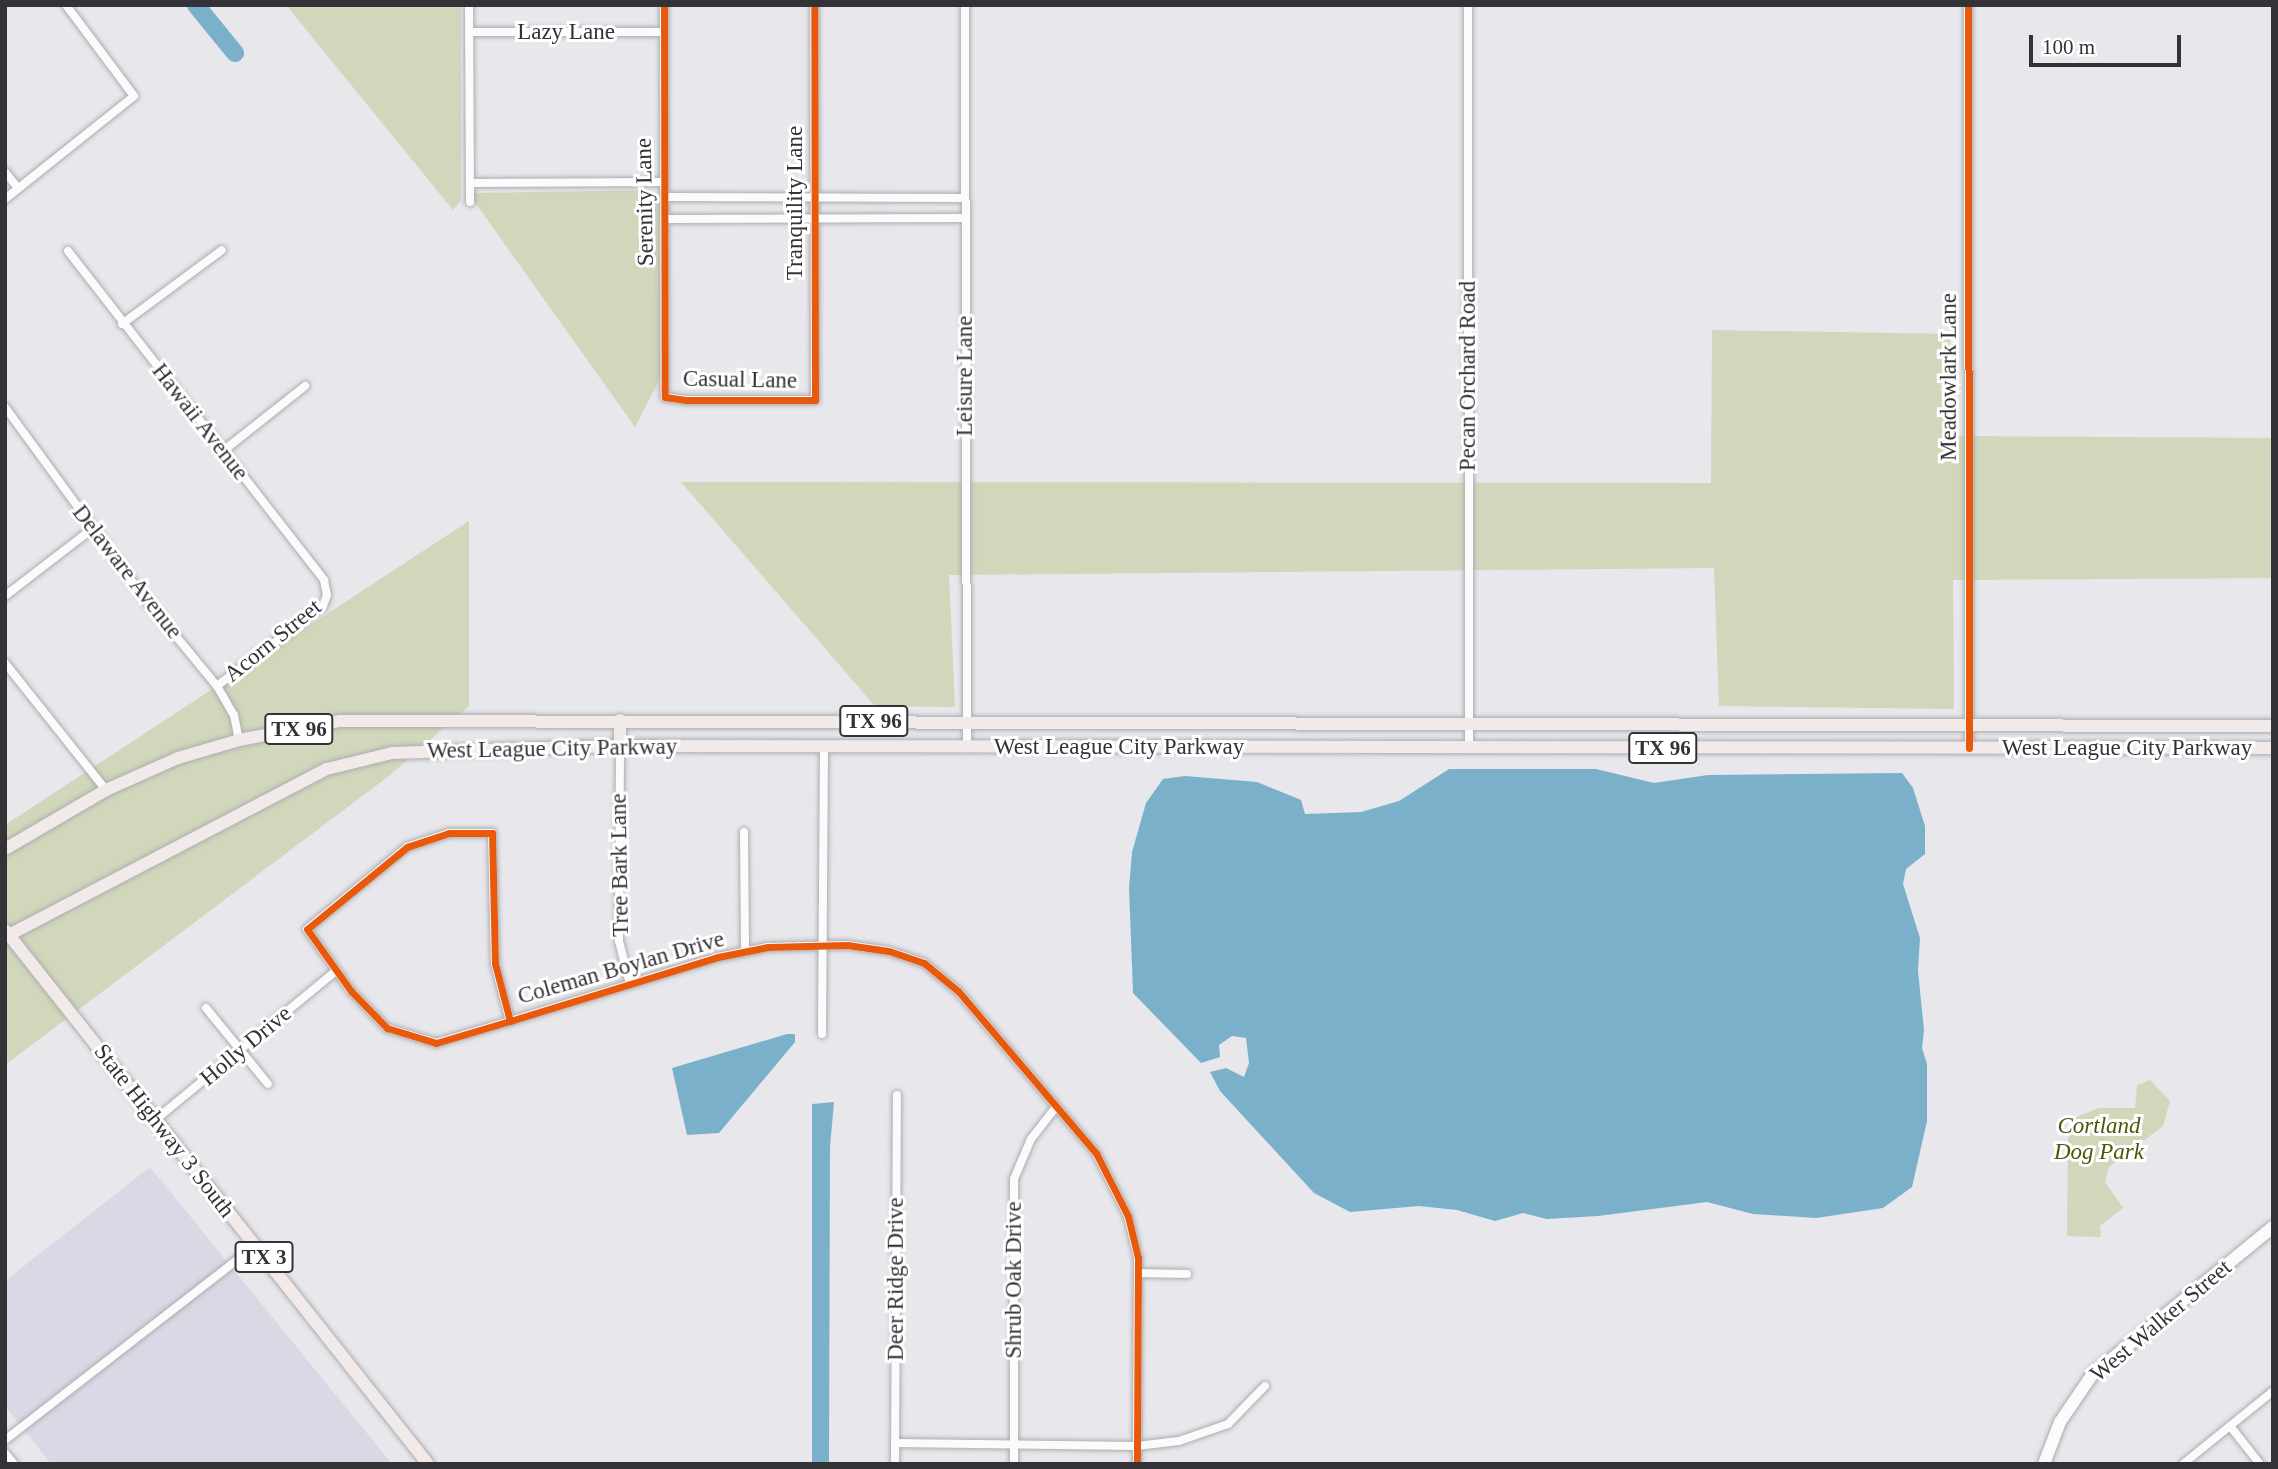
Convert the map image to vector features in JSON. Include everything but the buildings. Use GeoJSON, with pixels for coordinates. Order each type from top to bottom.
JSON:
{"type":"FeatureCollection","features":[{"type":"Feature","properties":{"kind":"main road"},"geometry":{"type":"LineString","coordinates":[[620,720],[620,746]]}},
{"type":"Feature","properties":{"kind":"main road","name":"West League City Parkway"},"geometry":{"type":"LineString","coordinates":[[5,849],[106,790],[178,758],[239,740],[340,721],[1968,722],[2273,726]]}},
{"type":"Feature","properties":{"kind":"main road","name":"West League City Parkway"},"geometry":{"type":"LineString","coordinates":[[6,934],[327,769],[392,753],[620,746],[2273,748]]}},
{"type":"Feature","properties":{"kind":"main road","name":"State Highway 3 South"},"geometry":{"type":"LineString","coordinates":[[6,934],[428,1464]]}},
{"type":"Feature","properties":{"kind":"street"},"geometry":{"type":"LineString","coordinates":[[5,199],[134,96],[132,89],[66,5]]}},
{"type":"Feature","properties":{"kind":"street"},"geometry":{"type":"LineString","coordinates":[[469,5],[470,202]]}},
{"type":"Feature","properties":{"kind":"street","name":"Serenity Lane"},"geometry":{"type":"LineString","coordinates":[[664,5],[662,182],[666,197],[666,397]]}},
{"type":"Feature","properties":{"kind":"street","name":"Tranquility Lane"},"geometry":{"type":"LineString","coordinates":[[814,5],[815,400]]}},
{"type":"Feature","properties":{"kind":"street","name":"Leisure Lane"},"geometry":{"type":"LineString","coordinates":[[965,5],[967,747]]}},
{"type":"Feature","properties":{"kind":"street","name":"Pecan Orchard Road"},"geometry":{"type":"LineString","coordinates":[[1468,5],[1469,747]]}},
{"type":"Feature","properties":{"kind":"street","name":"Meadowlark Lane"},"geometry":{"type":"LineString","coordinates":[[1968,5],[1969,748]]}},
{"type":"Feature","properties":{"kind":"street","name":"Lazy Lane"},"geometry":{"type":"LineString","coordinates":[[469,32],[664,32]]}},
{"type":"Feature","properties":{"kind":"street"},"geometry":{"type":"LineString","coordinates":[[5,172],[18,188]]}},
{"type":"Feature","properties":{"kind":"street"},"geometry":{"type":"LineString","coordinates":[[470,183],[662,182]]}},
{"type":"Feature","properties":{"kind":"street"},"geometry":{"type":"LineString","coordinates":[[666,197],[965,198]]}},
{"type":"Feature","properties":{"kind":"street"},"geometry":{"type":"LineString","coordinates":[[665,219],[965,218]]}},
{"type":"Feature","properties":{"kind":"street"},"geometry":{"type":"LineString","coordinates":[[122,324],[222,250]]}},
{"type":"Feature","properties":{"kind":"street","name":"Hawaii Avenue"},"geometry":{"type":"LineString","coordinates":[[68,251],[122,324],[324,580],[327,595]]}},
{"type":"Feature","properties":{"kind":"street"},"geometry":{"type":"LineString","coordinates":[[223,451],[305,386]]}},
{"type":"Feature","properties":{"kind":"street","name":"Casual Lane"},"geometry":{"type":"LineString","coordinates":[[666,397],[815,400]]}},
{"type":"Feature","properties":{"kind":"street","name":"Delaware Avenue"},"geometry":{"type":"LineString","coordinates":[[5,407],[92,529],[217,686],[234,715],[239,740]]}},
{"type":"Feature","properties":{"kind":"street"},"geometry":{"type":"LineString","coordinates":[[5,596],[92,529]]}},
{"type":"Feature","properties":{"kind":"street","name":"Acorn Street"},"geometry":{"type":"LineString","coordinates":[[217,686],[323,606],[327,595]]}},
{"type":"Feature","properties":{"kind":"street"},"geometry":{"type":"LineString","coordinates":[[5,663],[106,790]]}},
{"type":"Feature","properties":{"kind":"street","name":"Tree Bark Lane"},"geometry":{"type":"LineString","coordinates":[[620,746],[619,941],[630,984]]}},
{"type":"Feature","properties":{"kind":"street"},"geometry":{"type":"LineString","coordinates":[[822,1034],[824,747]]}},
{"type":"Feature","properties":{"kind":"street"},"geometry":{"type":"LineString","coordinates":[[744,832],[745,952]]}},
{"type":"Feature","properties":{"kind":"street","name":"Coleman Boylan Drive"},"geometry":{"type":"LineString","coordinates":[[510,1021],[495,964],[492,833],[449,833],[407,846],[307,929],[336,971],[387,1028],[436,1043],[745,952],[822,945],[889,951],[923,963],[958,990],[1055,1108],[1096,1153],[1128,1216],[1138,1273],[1137,1464]]}},
{"type":"Feature","properties":{"kind":"street","name":"Holly Drive"},"geometry":{"type":"LineString","coordinates":[[155,1120],[336,971]]}},
{"type":"Feature","properties":{"kind":"street"},"geometry":{"type":"LineString","coordinates":[[206,1008],[268,1084]]}},
{"type":"Feature","properties":{"kind":"street","name":"Deer Ridge Drive"},"geometry":{"type":"LineString","coordinates":[[895,1464],[897,1095]]}},
{"type":"Feature","properties":{"kind":"street","name":"Shrub Oak Drive"},"geometry":{"type":"LineString","coordinates":[[1014,1464],[1014,1179],[1031,1139],[1055,1108]]}},
{"type":"Feature","properties":{"kind":"street","name":"West Walker Street"},"geometry":{"type":"LineString","coordinates":[[2045,1464],[2060,1422],[2092,1375],[2273,1227]]}},
{"type":"Feature","properties":{"kind":"street"},"geometry":{"type":"LineString","coordinates":[[5,1440],[255,1246]]}},
{"type":"Feature","properties":{"kind":"street"},"geometry":{"type":"LineString","coordinates":[[1138,1273],[1187,1273]]}},
{"type":"Feature","properties":{"kind":"street"},"geometry":{"type":"LineString","coordinates":[[895,1443],[1137,1446],[1179,1441],[1228,1423],[1265,1386]]}},
{"type":"Feature","properties":{"kind":"street"},"geometry":{"type":"LineString","coordinates":[[2183,1464],[2273,1391]]}},
{"type":"Feature","properties":{"kind":"street"},"geometry":{"type":"LineString","coordinates":[[2230,1426],[2260,1464]]}},
{"type":"Feature","properties":{"kind":"street"},"geometry":{"type":"LineString","coordinates":[[5,1453],[14,1464]]}},
{"type":"Feature","properties":{"kind":"shaded area"},"geometry":{"type":"Polygon","coordinates":[[[150,1167],[392,1464],[51,1464],[5,1406],[5,1281],[150,1167]]]}},
{"type":"Feature","properties":{"kind":"green space"},"geometry":{"type":"Polygon","coordinates":[[[286,5],[461,5],[461,200],[453,210],[286,5]]]}},
{"type":"Feature","properties":{"kind":"green space"},"geometry":{"type":"Polygon","coordinates":[[[649,190],[659,201],[660,379],[635,427],[474,201],[474,193],[649,190]]]}},
{"type":"Feature","properties":{"kind":"green space"},"geometry":{"type":"Polygon","coordinates":[[[1712,330],[1950,334],[1951,436],[2273,438],[2273,578],[1953,580],[1954,709],[1719,706],[1714,568],[949,575],[955,707],[875,706],[681,482],[1711,483],[1712,330]]]}},
{"type":"Feature","properties":{"kind":"green space"},"geometry":{"type":"Polygon","coordinates":[[[469,521],[469,706],[389,776],[5,1065],[5,825],[469,521]]]}},
{"type":"Feature","properties":{"kind":"green space","name":"Cortland Dog Park"},"geometry":{"type":"Polygon","coordinates":[[[2150,1080],[2170,1101],[2163,1126],[2109,1167],[2105,1182],[2123,1208],[2100,1226],[2101,1237],[2067,1236],[2068,1140],[2074,1118],[2099,1108],[2135,1108],[2137,1085],[2150,1080]]]}},
{"type":"Feature","properties":{"kind":"water"},"geometry":{"type":"Polygon","coordinates":[[[1449,769],[1596,769],[1654,783],[1708,775],[1902,773],[1913,788],[1925,826],[1925,854],[1906,869],[1903,884],[1920,938],[1918,971],[1924,1030],[1922,1048],[1927,1064],[1927,1121],[1912,1187],[1883,1208],[1816,1218],[1753,1214],[1707,1202],[1598,1216],[1547,1219],[1523,1213],[1495,1221],[1457,1210],[1419,1206],[1350,1212],[1314,1193],[1220,1091],[1210,1072],[1226,1068],[1244,1077],[1249,1063],[1246,1038],[1232,1036],[1219,1045],[1220,1057],[1201,1063],[1133,993],[1129,888],[1132,852],[1146,803],[1163,779],[1185,776],[1257,782],[1301,800],[1305,814],[1361,812],[1399,801],[1449,769]]]}},
{"type":"Feature","properties":{"kind":"water"},"geometry":{"type":"Polygon","coordinates":[[[787,1034],[795,1034],[795,1042],[719,1133],[687,1135],[672,1068],[787,1034]]]}},
{"type":"Feature","properties":{"kind":"water"},"geometry":{"type":"Polygon","coordinates":[[[834,1102],[830,1147],[829,1464],[812,1464],[812,1104],[834,1102]]]}},
{"type":"Feature","properties":{"kind":"waterway"},"geometry":{"type":"LineString","coordinates":[[196,5],[235,53]]}},
{"type":"Feature","properties":{"kind":"cycle path"},"geometry":{"type":"LineString","coordinates":[[664,5],[665,397],[686,400],[815,400],[814,5]]}},
{"type":"Feature","properties":{"kind":"cycle path"},"geometry":{"type":"LineString","coordinates":[[1968,5],[1969,748]]}},
{"type":"Feature","properties":{"kind":"cycle path"},"geometry":{"type":"LineString","coordinates":[[510,1021],[495,964],[492,833],[449,833],[407,847],[307,929],[351,991],[387,1028],[436,1043],[510,1021],[718,957],[768,947],[847,945],[889,951],[924,963],[958,991],[1096,1153],[1128,1216],[1138,1258],[1137,1464]]}}]}
